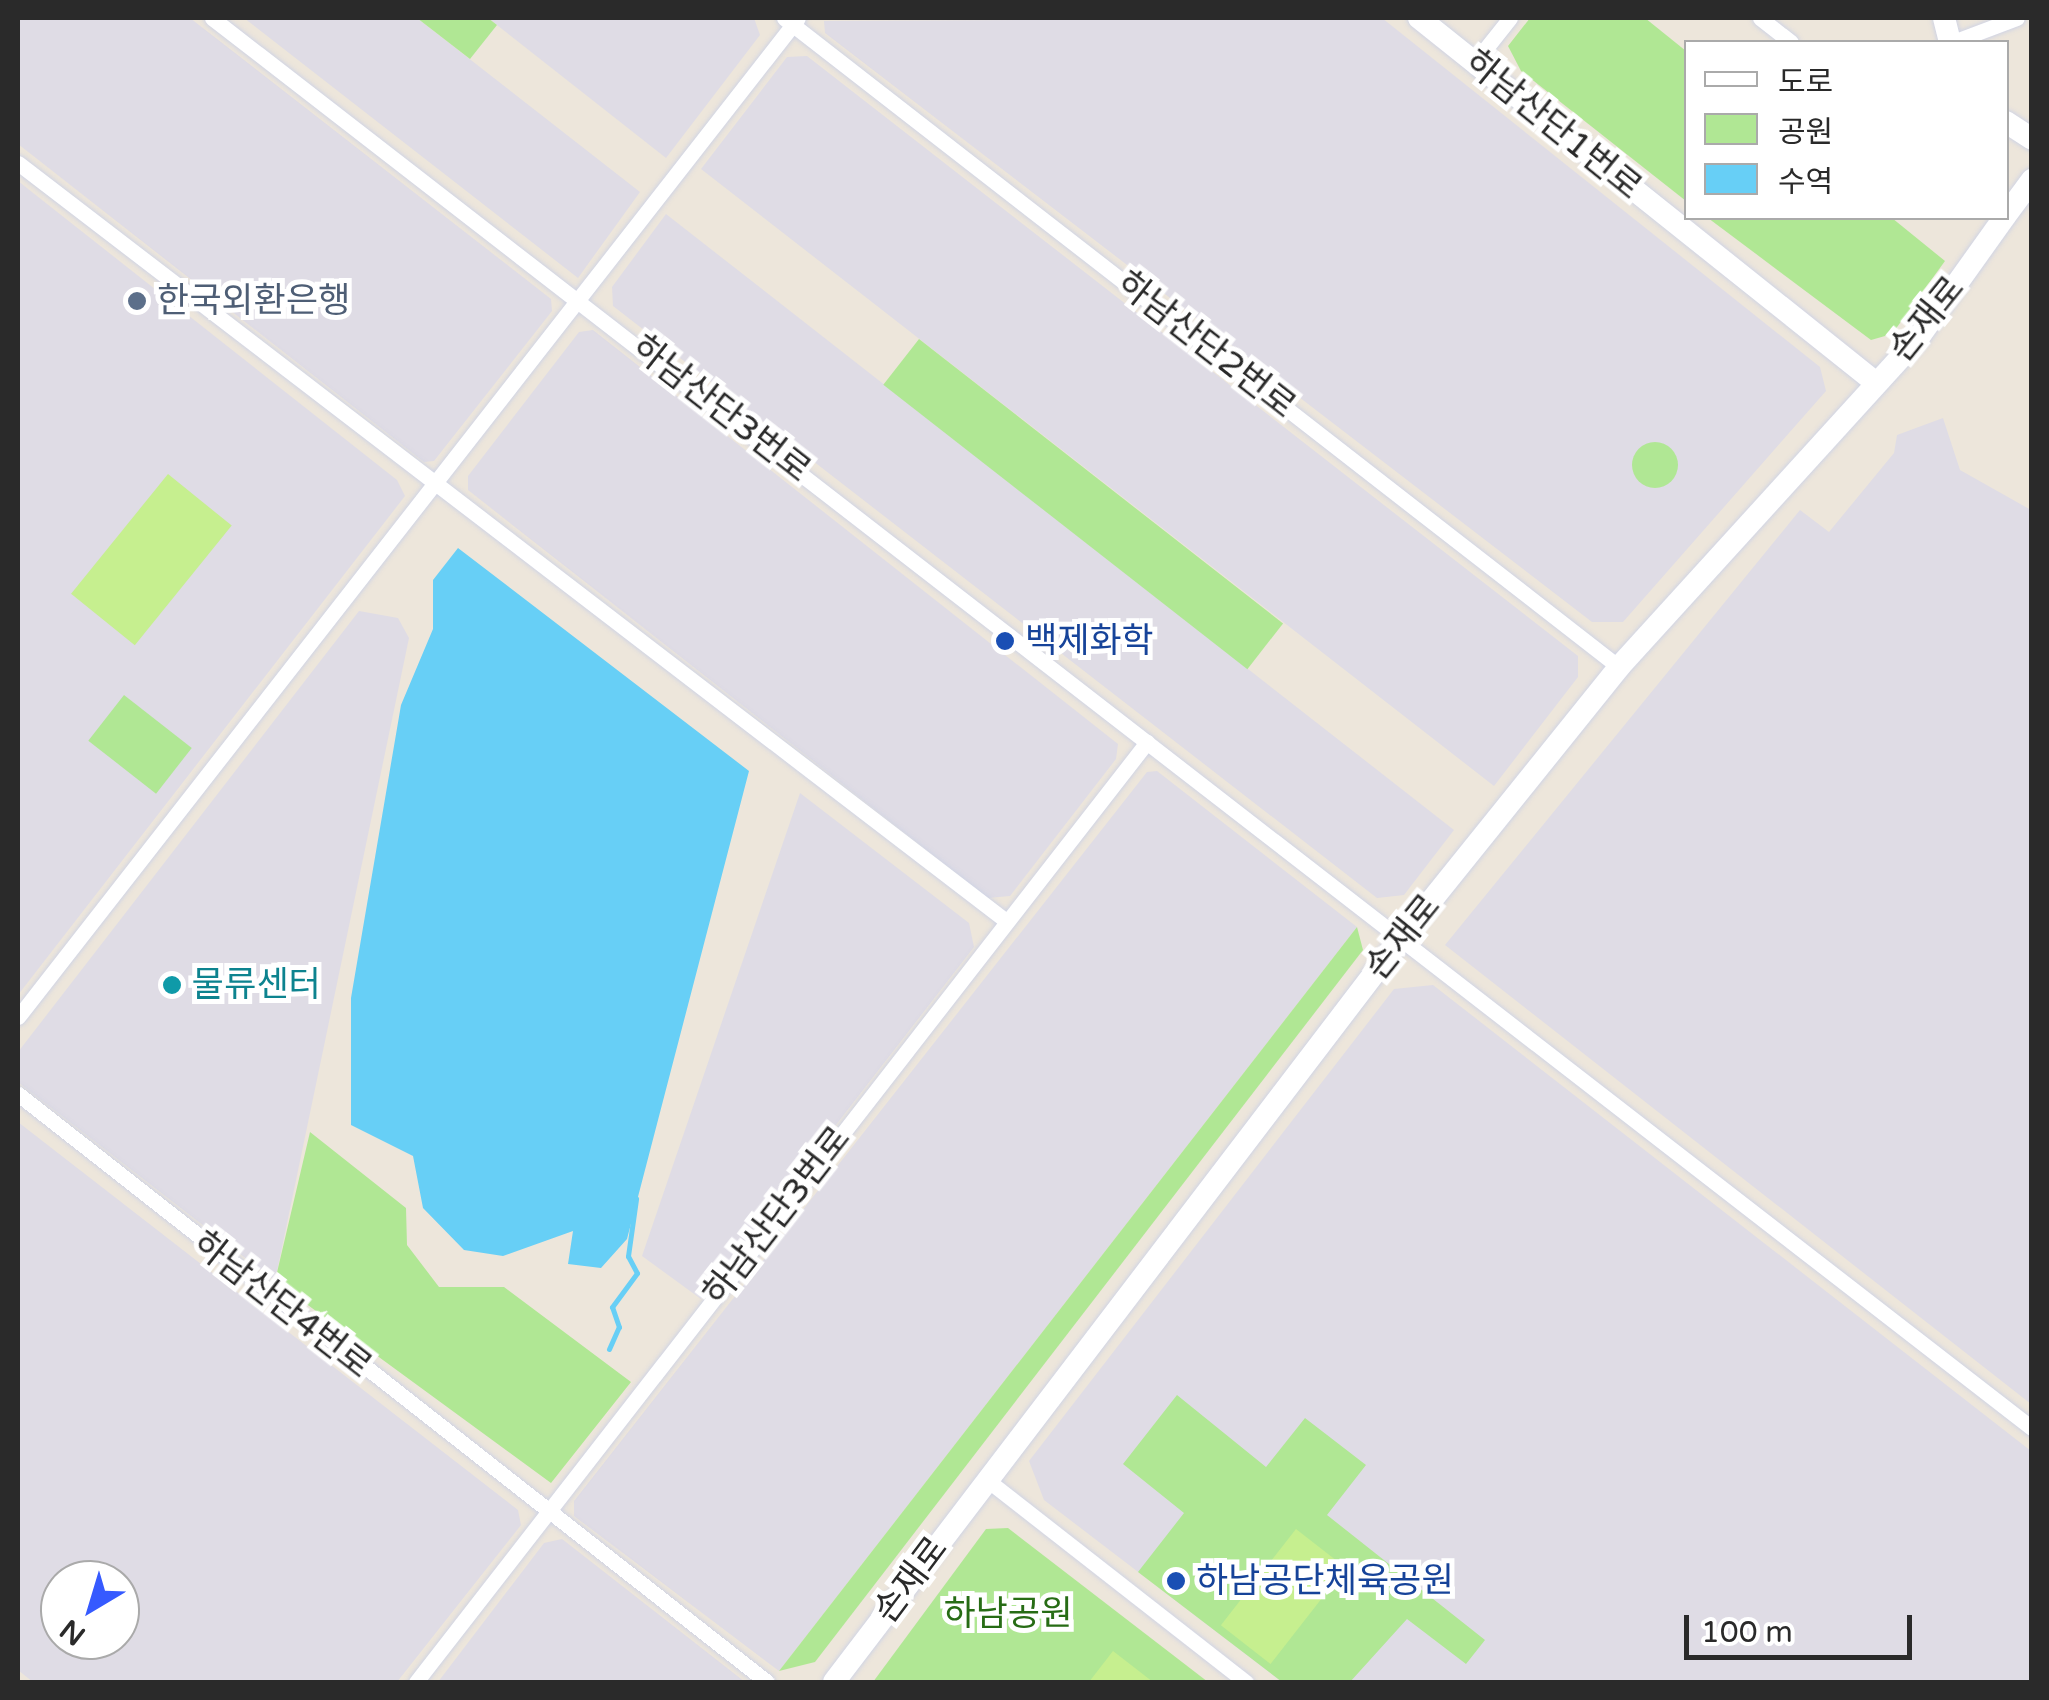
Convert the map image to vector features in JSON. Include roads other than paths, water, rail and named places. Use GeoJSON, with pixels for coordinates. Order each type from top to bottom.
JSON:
{"type":"FeatureCollection","features":[{"type":"Feature","properties":{"kind":"main road","name":"하남산단1번로"},"geometry":{"type":"LineString","coordinates":[[1419,18],[1875,382]]}},
{"type":"Feature","properties":{"kind":"main road"},"geometry":{"type":"LineString","coordinates":[[2009,124],[2032,139]]}},
{"type":"Feature","properties":{"kind":"main road","name":"손재로"},"geometry":{"type":"LineString","coordinates":[[2009,212],[2032,180]]}},
{"type":"Feature","properties":{"kind":"main road","name":"손재로"},"geometry":{"type":"LineString","coordinates":[[834,1682],[1402,937],[1619,666],[1875,382],[2003,220]]}},
{"type":"Feature","properties":{"kind":"street","name":"하남산단3번로"},"geometry":{"type":"LineString","coordinates":[[212,18],[579,298],[2032,1428]]}},
{"type":"Feature","properties":{"kind":"street"},"geometry":{"type":"LineString","coordinates":[[1475,62],[1510,18]]}},
{"type":"Feature","properties":{"kind":"street"},"geometry":{"type":"LineString","coordinates":[[1760,18],[1788,40]]}},
{"type":"Feature","properties":{"kind":"street"},"geometry":{"type":"LineString","coordinates":[[1957,40],[2017,18]]}},
{"type":"Feature","properties":{"kind":"street","name":"하남산단2번로"},"geometry":{"type":"LineString","coordinates":[[579,298],[791,20],[1619,666]]}},
{"type":"Feature","properties":{"kind":"street"},"geometry":{"type":"LineString","coordinates":[[18,163],[432,486],[1005,920]]}},
{"type":"Feature","properties":{"kind":"street"},"geometry":{"type":"LineString","coordinates":[[18,1018],[579,298]]}},
{"type":"Feature","properties":{"kind":"street","name":"하남산단3번로"},"geometry":{"type":"LineString","coordinates":[[550,1512],[1005,920],[1147,742]]}},
{"type":"Feature","properties":{"kind":"street","name":"하남산단4번로"},"geometry":{"type":"LineString","coordinates":[[18,1094],[767,1682]]}},
{"type":"Feature","properties":{"kind":"street"},"geometry":{"type":"LineString","coordinates":[[986,1479],[1246,1682]]}},
{"type":"Feature","properties":{"kind":"street"},"geometry":{"type":"LineString","coordinates":[[416,1682],[550,1512]]}},
{"type":"Feature","properties":{"kind":"water"},"geometry":{"type":"Polygon","coordinates":[[[458,548],[749,771],[627,1239],[601,1268],[568,1264],[573,1231],[503,1256],[464,1250],[423,1208],[413,1156],[351,1125],[351,998],[401,705],[433,629],[433,580],[458,548]]]}},
{"type":"Feature","properties":{"kind":"waterway"},"geometry":{"type":"LineString","coordinates":[[609,1349],[619,1327],[612,1307],[637,1273],[628,1256],[636,1199]]}},
{"type":"Feature","properties":{"kind":"place","name":"한국외환은행"},"geometry":{"type":"Point","coordinates":[137,301]}},
{"type":"Feature","properties":{"kind":"place","name":"백제화학"},"geometry":{"type":"Point","coordinates":[1005,641]}},
{"type":"Feature","properties":{"kind":"place","name":"물류센터"},"geometry":{"type":"Point","coordinates":[172,985]}},
{"type":"Feature","properties":{"kind":"place","name":"하남공단체육공원"},"geometry":{"type":"Point","coordinates":[1176,1581]}},
{"type":"Feature","properties":{"kind":"park label","name":"하남공원"},"geometry":{"type":"Point","coordinates":[1008,1614]}}]}
